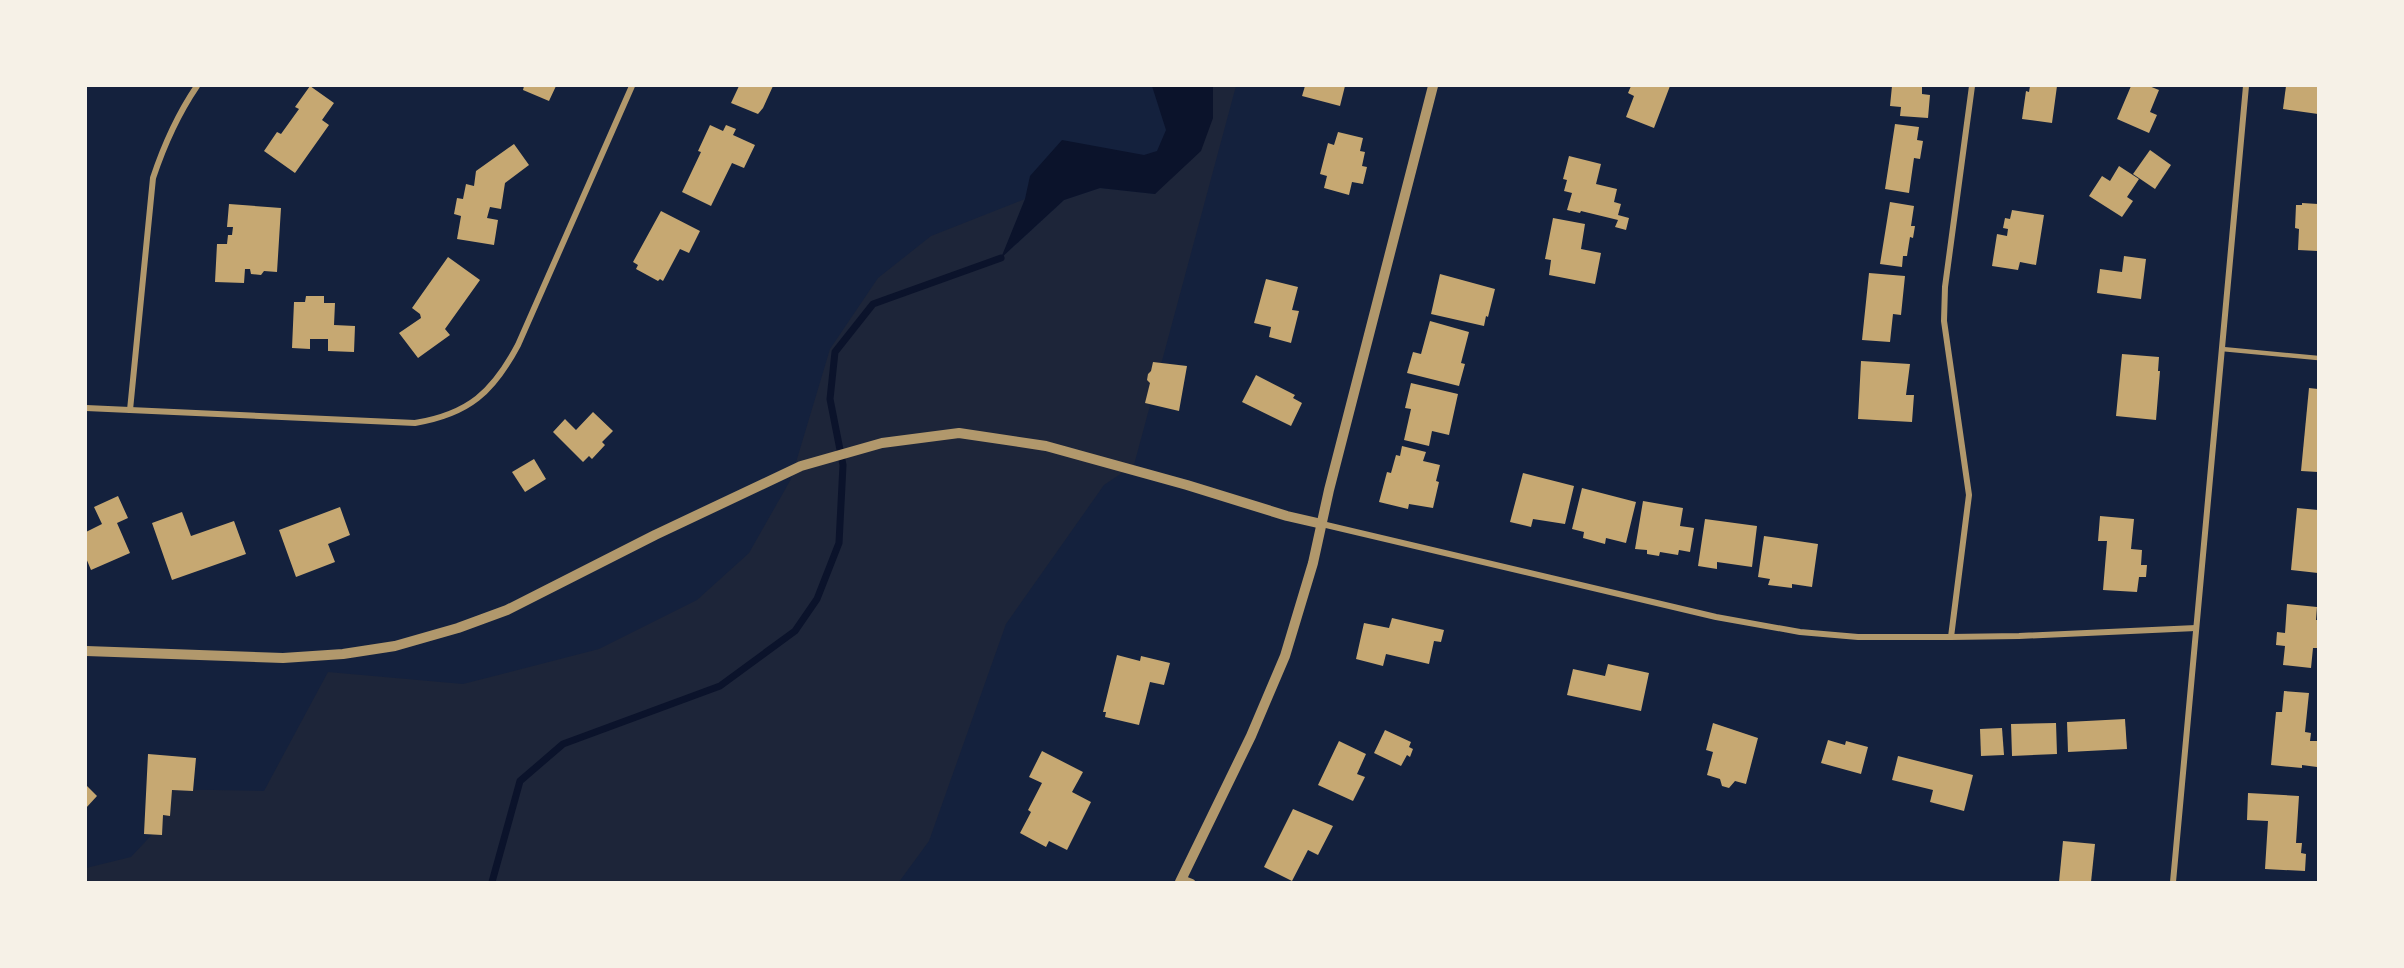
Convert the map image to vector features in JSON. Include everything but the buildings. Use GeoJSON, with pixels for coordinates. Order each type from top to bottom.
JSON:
{"type":"FeatureCollection","features":[{"type":"Feature","properties":{"kind":"street"},"geometry":{"type":"LineString","coordinates":[[130,410],[153,178],[176,121],[197,86]]}},
{"type":"Feature","properties":{"kind":"street"},"geometry":{"type":"LineString","coordinates":[[86,408],[415,423],[437,419],[473,403],[495,383],[518,345],[632,86]]}},
{"type":"Feature","properties":{"kind":"street"},"geometry":{"type":"LineString","coordinates":[[1185,881],[1285,656],[1313,563],[1433,86]]}},
{"type":"Feature","properties":{"kind":"street"},"geometry":{"type":"LineString","coordinates":[[1951,637],[1969,495],[1944,321],[1945,287],[1972,86]]}},
{"type":"Feature","properties":{"kind":"street"},"geometry":{"type":"LineString","coordinates":[[2173,882],[2246,86]]}},
{"type":"Feature","properties":{"kind":"street"},"geometry":{"type":"LineString","coordinates":[[86,651],[283,658],[343,654],[395,646],[458,628],[507,610],[655,535],[801,466],[882,443],[959,434],[1046,447],[1187,484],[1287,516],[1716,617],[1800,632],[1858,637],[1951,637],[2196,628]]}},
{"type":"Feature","properties":{"kind":"lane"},"geometry":{"type":"LineString","coordinates":[[2222,349],[2319,358]]}},
{"type":"Feature","properties":{"kind":"shaded area"},"geometry":{"type":"Polygon","coordinates":[[[1152,86],[1213,86],[1213,118],[1201,151],[1155,194],[1100,188],[1064,200],[1001,258],[1025,199],[1030,176],[1062,140],[1144,155],[1157,151],[1166,130],[1152,86]]]}},
{"type":"Feature","properties":{"kind":"shaded area"},"geometry":{"type":"Polygon","coordinates":[[[1213,86],[1236,86],[1134,465],[1104,485],[1006,624],[929,841],[899,882],[86,882],[86,868],[131,857],[160,826],[159,789],[264,791],[328,672],[463,684],[599,649],[697,600],[749,553],[791,479],[830,349],[878,278],[931,236],[1025,199],[1002,257],[1064,200],[1100,188],[1155,194],[1213,118],[1213,86]]]}},
{"type":"Feature","properties":{"kind":"waterway"},"geometry":{"type":"LineString","coordinates":[[492,882],[520,781],[563,744],[720,686],[795,631],[817,599],[839,543],[843,465],[830,399],[835,352],[873,304],[1001,258]]}}]}
